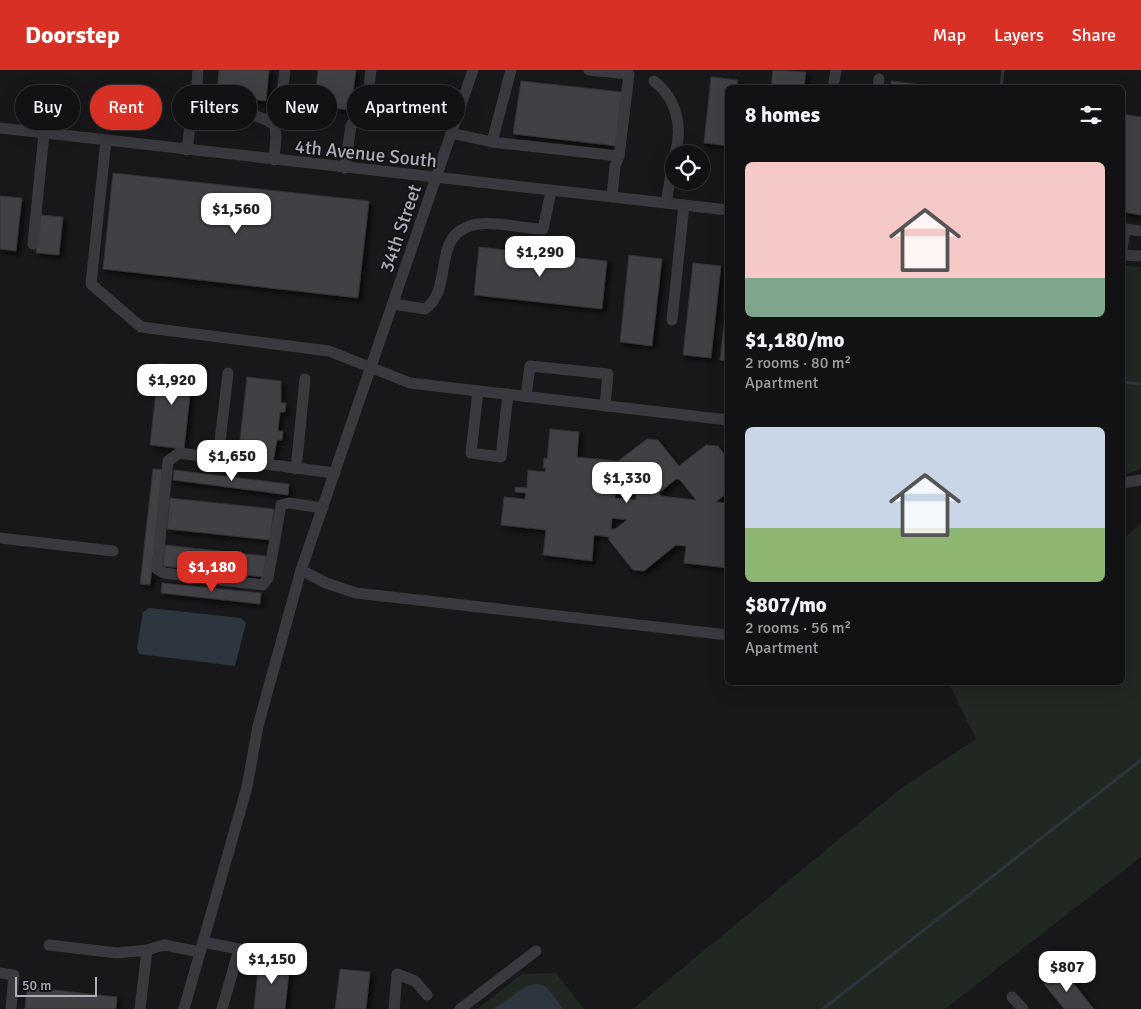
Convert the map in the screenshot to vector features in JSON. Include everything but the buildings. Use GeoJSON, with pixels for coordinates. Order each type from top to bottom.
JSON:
{"type":"FeatureCollection","features":[{"type":"Feature","properties":{"kind":"street"},"geometry":{"type":"LineString","coordinates":[[197,85],[198,70]]}},
{"type":"Feature","properties":{"kind":"street"},"geometry":{"type":"LineString","coordinates":[[283,85],[285,70]]}},
{"type":"Feature","properties":{"kind":"street"},"geometry":{"type":"LineString","coordinates":[[345,168],[351,125],[360,118],[366,109],[371,70]]}},
{"type":"Feature","properties":{"kind":"street","name":"34th Street"},"geometry":{"type":"LineString","coordinates":[[184,1009],[247,787],[258,726],[301,570],[472,70]]}},
{"type":"Feature","properties":{"kind":"street"},"geometry":{"type":"LineString","coordinates":[[492,142],[511,70]]}},
{"type":"Feature","properties":{"kind":"street"},"geometry":{"type":"LineString","coordinates":[[589,70],[629,74],[620,156],[615,166],[612,198]]}},
{"type":"Feature","properties":{"kind":"street"},"geometry":{"type":"LineString","coordinates":[[834,85],[836,70]]}},
{"type":"Feature","properties":{"kind":"street"},"geometry":{"type":"LineString","coordinates":[[654,81],[666,90],[677,115],[679,138],[677,145]]}},
{"type":"Feature","properties":{"kind":"street","name":"4th Avenue South"},"geometry":{"type":"LineString","coordinates":[[0,128],[725,210]]}},
{"type":"Feature","properties":{"kind":"street"},"geometry":{"type":"LineString","coordinates":[[187,150],[190,130]]}},
{"type":"Feature","properties":{"kind":"street"},"geometry":{"type":"LineString","coordinates":[[274,160],[275,130]]}},
{"type":"Feature","properties":{"kind":"street"},"geometry":{"type":"LineString","coordinates":[[33,244],[44,133]]}},
{"type":"Feature","properties":{"kind":"street"},"geometry":{"type":"LineString","coordinates":[[451,133],[492,142],[620,156]]}},
{"type":"Feature","properties":{"kind":"street"},"geometry":{"type":"LineString","coordinates":[[106,140],[91,284],[141,327],[329,351],[410,383],[725,420]]}},
{"type":"Feature","properties":{"kind":"street"},"geometry":{"type":"LineString","coordinates":[[666,203],[668,190]]}},
{"type":"Feature","properties":{"kind":"street"},"geometry":{"type":"LineString","coordinates":[[393,304],[425,309],[434,303],[439,294],[443,263],[452,237],[464,227],[480,224],[543,229],[551,191]]}},
{"type":"Feature","properties":{"kind":"street"},"geometry":{"type":"LineString","coordinates":[[672,320],[684,206]]}},
{"type":"Feature","properties":{"kind":"street"},"geometry":{"type":"LineString","coordinates":[[1125,229],[1141,231]]}},
{"type":"Feature","properties":{"kind":"street"},"geometry":{"type":"LineString","coordinates":[[1125,254],[1141,256]]}},
{"type":"Feature","properties":{"kind":"street"},"geometry":{"type":"LineString","coordinates":[[526,396],[530,366],[608,374],[604,405]]}},
{"type":"Feature","properties":{"kind":"street"},"geometry":{"type":"LineString","coordinates":[[218,458],[228,373]]}},
{"type":"Feature","properties":{"kind":"street"},"geometry":{"type":"LineString","coordinates":[[296,469],[305,379]]}},
{"type":"Feature","properties":{"kind":"street"},"geometry":{"type":"LineString","coordinates":[[478,391],[471,454],[501,457],[508,394]]}},
{"type":"Feature","properties":{"kind":"street"},"geometry":{"type":"LineString","coordinates":[[323,508],[289,503],[281,505],[268,578],[263,584],[164,573],[157,569],[168,461],[179,453],[335,473]]}},
{"type":"Feature","properties":{"kind":"street"},"geometry":{"type":"LineString","coordinates":[[1125,482],[1141,480]]}},
{"type":"Feature","properties":{"kind":"street"},"geometry":{"type":"LineString","coordinates":[[0,538],[113,551]]}},
{"type":"Feature","properties":{"kind":"street"},"geometry":{"type":"LineString","coordinates":[[301,570],[326,583],[356,593],[725,635]]}},
{"type":"Feature","properties":{"kind":"street"},"geometry":{"type":"LineString","coordinates":[[49,945],[117,953],[147,950],[164,945],[239,950],[222,1009]]}},
{"type":"Feature","properties":{"kind":"street"},"geometry":{"type":"LineString","coordinates":[[140,1009],[147,950]]}},
{"type":"Feature","properties":{"kind":"street"},"geometry":{"type":"LineString","coordinates":[[460,1009],[536,951]]}},
{"type":"Feature","properties":{"kind":"street"},"geometry":{"type":"LineString","coordinates":[[0,973],[14,975],[11,1009]]}},
{"type":"Feature","properties":{"kind":"street"},"geometry":{"type":"LineString","coordinates":[[394,1009],[397,974],[415,981],[428,995]]}},
{"type":"Feature","properties":{"kind":"street"},"geometry":{"type":"LineString","coordinates":[[1012,997],[1023,1009]]}},
{"type":"Feature","properties":{"kind":"shaded area"},"geometry":{"type":"Polygon","coordinates":[[[1125,265],[1141,267],[1141,469],[1125,474],[1125,265]]]}},
{"type":"Feature","properties":{"kind":"shaded area"},"geometry":{"type":"Polygon","coordinates":[[[1141,524],[1141,857],[945,1009],[633,1009],[900,789],[976,739],[951,688],[952,685],[1125,685],[1125,537],[1141,524]]]}},
{"type":"Feature","properties":{"kind":"shaded area"},"geometry":{"type":"Polygon","coordinates":[[[149,608],[241,618],[246,623],[235,666],[139,654],[137,647],[143,612],[149,608]]]}},
{"type":"Feature","properties":{"kind":"shaded area"},"geometry":{"type":"Polygon","coordinates":[[[556,973],[584,1009],[477,1009],[522,974],[556,973]]]}},
{"type":"Feature","properties":{"kind":"shaded area"},"geometry":{"type":"Polygon","coordinates":[[[538,984],[547,987],[563,1009],[493,1009],[528,985],[538,984]]]}},
{"type":"Feature","properties":{"kind":"waterway"},"geometry":{"type":"LineString","coordinates":[[1001,85],[1003,70]]}},
{"type":"Feature","properties":{"kind":"waterway"},"geometry":{"type":"LineString","coordinates":[[1125,382],[1141,384]]}},
{"type":"Feature","properties":{"kind":"waterway"},"geometry":{"type":"LineString","coordinates":[[823,1009],[1141,760]]}}]}
